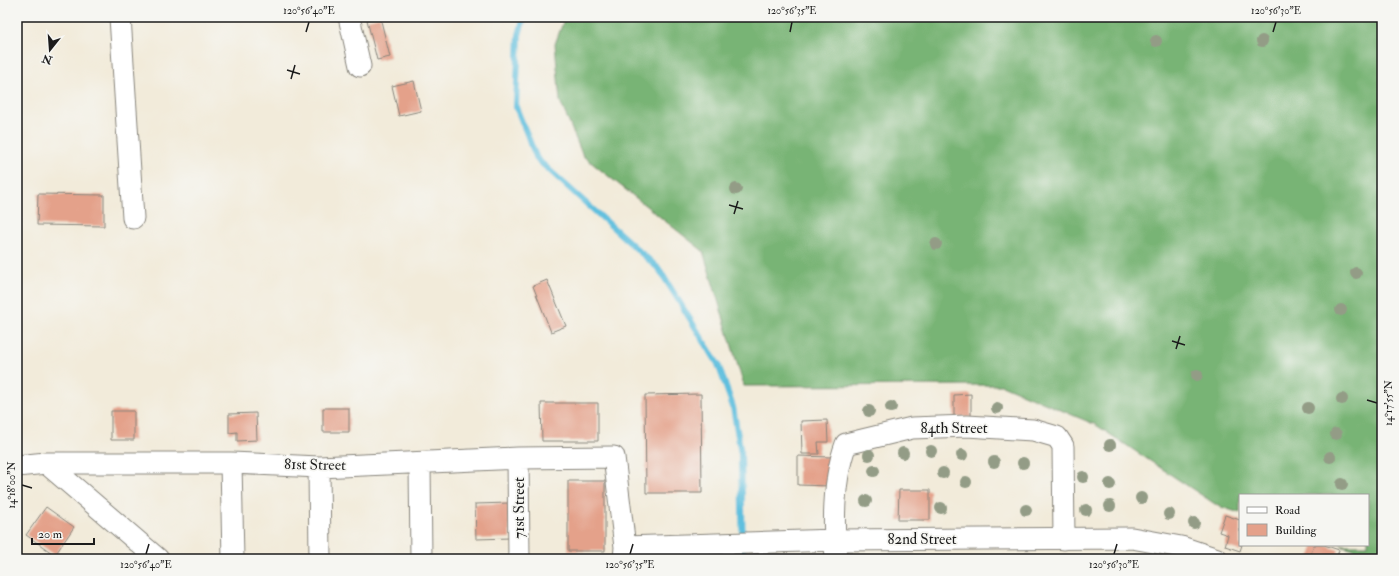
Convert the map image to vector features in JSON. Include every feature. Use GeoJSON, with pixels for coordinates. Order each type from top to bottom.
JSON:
{"type":"FeatureCollection","features":[{"type":"Feature","properties":{"kind":"street"},"geometry":{"type":"LineString","coordinates":[[120,17],[133,218]]}},
{"type":"Feature","properties":{"kind":"street"},"geometry":{"type":"LineString","coordinates":[[349,17],[360,66]]}},
{"type":"Feature","properties":{"kind":"street","name":"84th Street"},"geometry":{"type":"LineString","coordinates":[[835,549],[839,462],[846,444],[912,428],[967,426],[1033,430],[1057,437],[1063,446],[1064,539]]}},
{"type":"Feature","properties":{"kind":"street","name":"81st Street"},"geometry":{"type":"LineString","coordinates":[[17,466],[46,463],[231,462],[319,467],[518,458],[614,457],[624,553]]}},
{"type":"Feature","properties":{"kind":"street","name":"71st Street"},"geometry":{"type":"LineString","coordinates":[[518,458],[519,559]]}},
{"type":"Feature","properties":{"kind":"street"},"geometry":{"type":"LineString","coordinates":[[231,462],[233,559]]}},
{"type":"Feature","properties":{"kind":"street"},"geometry":{"type":"LineString","coordinates":[[46,463],[158,559]]}},
{"type":"Feature","properties":{"kind":"street"},"geometry":{"type":"LineString","coordinates":[[420,463],[421,559]]}},
{"type":"Feature","properties":{"kind":"street"},"geometry":{"type":"LineString","coordinates":[[319,467],[320,559]]}},
{"type":"Feature","properties":{"kind":"street","name":"82nd Street"},"geometry":{"type":"LineString","coordinates":[[624,553],[698,545],[767,542],[835,549],[1064,539],[1132,538],[1181,547],[1217,559]]}},
{"type":"Feature","properties":{"kind":"green space"},"geometry":{"type":"Polygon","coordinates":[[[565,17],[1382,17],[1382,558],[1344,546],[1369,546],[1369,494],[1239,494],[1239,513],[1218,506],[1096,425],[1002,385],[744,386],[703,251],[583,156],[560,101],[555,44],[565,17]]]}},
{"type":"Feature","properties":{"kind":"building"},"geometry":{"type":"Polygon","coordinates":[[[380,17],[390,57],[377,60],[367,20],[380,17]]]}},
{"type":"Feature","properties":{"kind":"building"},"geometry":{"type":"Polygon","coordinates":[[[414,81],[421,111],[399,116],[392,86],[414,81]]]}},
{"type":"Feature","properties":{"kind":"building"},"geometry":{"type":"Polygon","coordinates":[[[38,194],[104,195],[104,226],[37,225],[38,194]]]}},
{"type":"Feature","properties":{"kind":"building"},"geometry":{"type":"Polygon","coordinates":[[[547,280],[566,326],[551,332],[533,286],[547,280]]]}},
{"type":"Feature","properties":{"kind":"building"},"geometry":{"type":"Polygon","coordinates":[[[701,394],[702,493],[646,493],[645,395],[701,394]]]}},
{"type":"Feature","properties":{"kind":"building"},"geometry":{"type":"Polygon","coordinates":[[[971,394],[971,417],[954,418],[954,395],[971,394]]]}},
{"type":"Feature","properties":{"kind":"building"},"geometry":{"type":"Polygon","coordinates":[[[541,403],[598,403],[598,441],[542,441],[541,403]]]}},
{"type":"Feature","properties":{"kind":"building"},"geometry":{"type":"Polygon","coordinates":[[[323,408],[349,408],[349,432],[323,432],[323,408]]]}},
{"type":"Feature","properties":{"kind":"building"},"geometry":{"type":"Polygon","coordinates":[[[111,411],[134,411],[134,440],[111,440],[111,411]]]}},
{"type":"Feature","properties":{"kind":"building"},"geometry":{"type":"Polygon","coordinates":[[[256,413],[257,440],[237,441],[237,432],[229,433],[229,414],[256,413]]]}},
{"type":"Feature","properties":{"kind":"building"},"geometry":{"type":"Polygon","coordinates":[[[827,420],[828,442],[818,442],[819,454],[802,454],[801,421],[827,420]]]}},
{"type":"Feature","properties":{"kind":"building"},"geometry":{"type":"Polygon","coordinates":[[[798,456],[832,457],[831,486],[798,485],[798,456]]]}},
{"type":"Feature","properties":{"kind":"building"},"geometry":{"type":"Polygon","coordinates":[[[568,481],[605,481],[605,551],[568,551],[568,481]]]}},
{"type":"Feature","properties":{"kind":"building"},"geometry":{"type":"Polygon","coordinates":[[[899,490],[930,490],[930,520],[898,520],[899,490]]]}},
{"type":"Feature","properties":{"kind":"building"},"geometry":{"type":"Polygon","coordinates":[[[509,503],[510,538],[476,539],[475,504],[509,503]]]}},
{"type":"Feature","properties":{"kind":"building"},"geometry":{"type":"Polygon","coordinates":[[[46,507],[74,527],[55,555],[26,535],[46,507]]]}},
{"type":"Feature","properties":{"kind":"building"},"geometry":{"type":"Polygon","coordinates":[[[1225,515],[1239,520],[1239,546],[1242,546],[1240,551],[1225,546],[1228,535],[1219,532],[1225,515]]]}},
{"type":"Feature","properties":{"kind":"building"},"geometry":{"type":"Polygon","coordinates":[[[1314,546],[1327,546],[1339,550],[1336,559],[1309,559],[1314,546]]]}},
{"type":"Feature","properties":{"kind":"waterway"},"geometry":{"type":"LineString","coordinates":[[524,17],[519,35],[516,107],[537,159],[659,269],[718,364],[733,407],[741,454],[743,559]]}}]}
